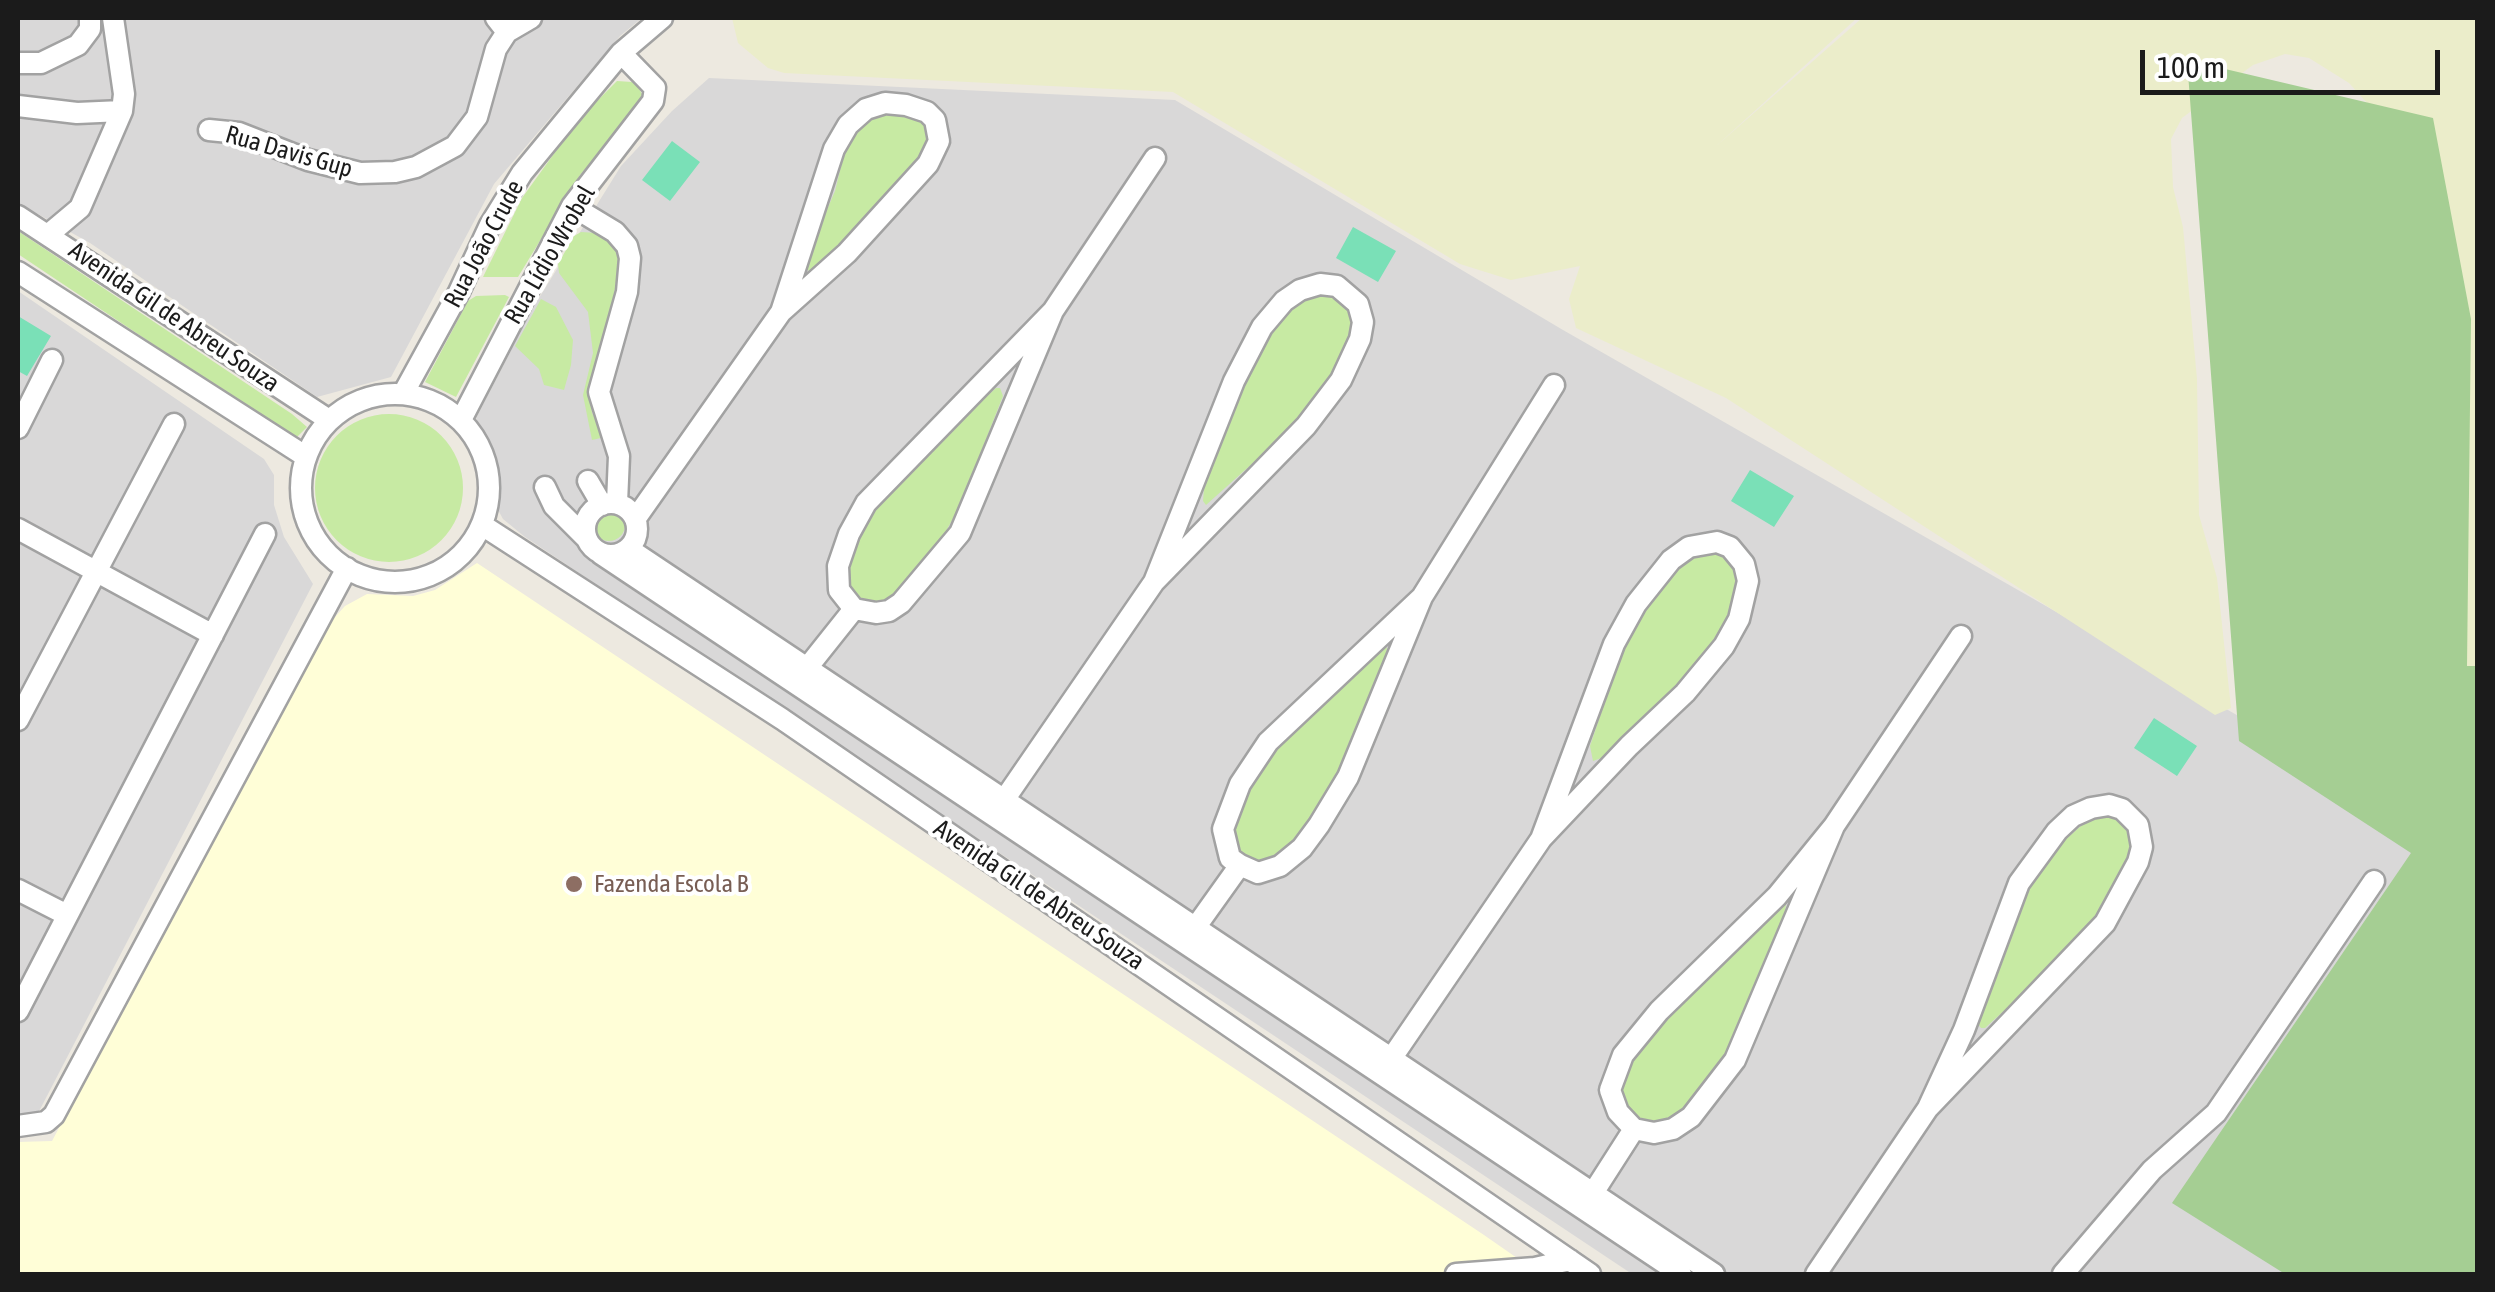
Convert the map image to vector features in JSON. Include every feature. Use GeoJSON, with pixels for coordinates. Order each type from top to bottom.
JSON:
{"type":"FeatureCollection","features":[{"type":"Feature","properties":{"kind":"street"},"geometry":{"type":"LineString","coordinates":[[48,234],[80,208],[122,111],[124,94],[113,18]]}},
{"type":"Feature","properties":{"kind":"street"},"geometry":{"type":"LineString","coordinates":[[502,25],[532,18]]}},
{"type":"Feature","properties":{"kind":"street","name":"Rua João Crude"},"geometry":{"type":"LineString","coordinates":[[403,394],[459,292],[490,225],[522,174],[621,53],[662,18]]}},
{"type":"Feature","properties":{"kind":"street","name":"Rua Davis Gup"},"geometry":{"type":"LineString","coordinates":[[210,130],[239,133],[308,160],[360,173],[416,167],[456,146],[472,126],[484,100],[502,25]]}},
{"type":"Feature","properties":{"kind":"street"},"geometry":{"type":"LineString","coordinates":[[18,63],[42,63],[88,28]]}},
{"type":"Feature","properties":{"kind":"street","name":"Rua Lídio Wrobel"},"geometry":{"type":"LineString","coordinates":[[461,420],[572,206],[654,102],[655,88],[621,53]]}},
{"type":"Feature","properties":{"kind":"street"},"geometry":{"type":"LineString","coordinates":[[610,504],[595,509],[586,522],[593,546],[610,556],[629,550],[638,535],[636,518],[804,277],[834,148],[848,125],[866,109],[885,104],[906,105],[926,112],[935,120],[939,141],[928,164],[847,253],[804,277]]}},
{"type":"Feature","properties":{"kind":"street"},"geometry":{"type":"LineString","coordinates":[[18,106],[77,112],[122,111]]}},
{"type":"Feature","properties":{"kind":"street"},"geometry":{"type":"LineString","coordinates":[[1052,310],[960,534],[901,604],[876,614],[854,609],[839,590],[838,566],[866,503],[1052,310],[1155,158]]}},
{"type":"Feature","properties":{"kind":"street"},"geometry":{"type":"LineString","coordinates":[[572,206],[615,232],[627,246],[630,258],[629,283],[599,392],[619,456],[610,504]]}},
{"type":"Feature","properties":{"kind":"street","name":"Avenida Gil de Abreu Souza"},"geometry":{"type":"LineString","coordinates":[[18,216],[329,420]]}},
{"type":"Feature","properties":{"kind":"street","name":"Avenida Gil de Abreu Souza"},"geometry":{"type":"LineString","coordinates":[[18,272],[306,456]]}},
{"type":"Feature","properties":{"kind":"street"},"geometry":{"type":"LineString","coordinates":[[1004,800],[1154,582],[1306,426],[1341,380],[1364,322],[1358,304],[1337,286],[1320,284],[1300,290],[1284,301],[1262,327],[1234,380],[1154,582]]}},
{"type":"Feature","properties":{"kind":"street"},"geometry":{"type":"LineString","coordinates":[[18,428],[52,360]]}},
{"type":"Feature","properties":{"kind":"street"},"geometry":{"type":"LineString","coordinates":[[989,377],[1016,398]]}},
{"type":"Feature","properties":{"kind":"street"},"geometry":{"type":"LineString","coordinates":[[1422,596],[1268,742],[1240,784],[1222,830],[1230,858],[1258,873],[1280,866],[1302,848],[1319,825],[1348,778],[1422,596],[1554,385]]}},
{"type":"Feature","properties":{"kind":"street"},"geometry":{"type":"LineString","coordinates":[[403,394],[434,402],[461,420],[478,442],[488,469],[490,497],[482,525],[467,549],[445,568],[418,580],[389,582],[360,576],[335,562],[316,540],[304,514],[300,485],[306,456],[329,420],[351,404],[403,394]]}},
{"type":"Feature","properties":{"kind":"street"},"geometry":{"type":"LineString","coordinates":[[18,720],[174,424]]}},
{"type":"Feature","properties":{"kind":"street"},"geometry":{"type":"LineString","coordinates":[[588,481],[610,504],[636,518]]}},
{"type":"Feature","properties":{"kind":"street"},"geometry":{"type":"LineString","coordinates":[[545,487],[554,506],[593,546],[1680,1274]]}},
{"type":"Feature","properties":{"kind":"street"},"geometry":{"type":"LineString","coordinates":[[1188,497],[1218,514]]}},
{"type":"Feature","properties":{"kind":"street","name":"Avenida Gil de Abreu Souza"},"geometry":{"type":"LineString","coordinates":[[482,525],[782,719],[1590,1274]]}},
{"type":"Feature","properties":{"kind":"street"},"geometry":{"type":"LineString","coordinates":[[18,530],[213,635]]}},
{"type":"Feature","properties":{"kind":"street"},"geometry":{"type":"LineString","coordinates":[[18,1010],[265,534]]}},
{"type":"Feature","properties":{"kind":"street"},"geometry":{"type":"LineString","coordinates":[[1391,1058],[1541,839],[1685,693],[1724,646],[1739,619],[1748,581],[1744,564],[1730,547],[1717,542],[1689,547],[1671,560],[1636,604],[1614,644],[1541,839]]}},
{"type":"Feature","properties":{"kind":"street"},"geometry":{"type":"LineString","coordinates":[[629,550],[1714,1274]]}},
{"type":"Feature","properties":{"kind":"street"},"geometry":{"type":"LineString","coordinates":[[18,1126],[46,1122],[54,1115],[347,568]]}},
{"type":"Feature","properties":{"kind":"street"},"geometry":{"type":"LineString","coordinates":[[807,668],[854,609]]}},
{"type":"Feature","properties":{"kind":"street"},"geometry":{"type":"LineString","coordinates":[[1834,826],[1735,1060],[1691,1117],[1654,1134],[1634,1128],[1618,1112],[1610,1090],[1624,1054],[1660,1011],[1777,896],[1834,826],[1961,636]]}},
{"type":"Feature","properties":{"kind":"street"},"geometry":{"type":"LineString","coordinates":[[1378,637],[1398,651]]}},
{"type":"Feature","properties":{"kind":"street"},"geometry":{"type":"LineString","coordinates":[[1576,753],[1605,771]]}},
{"type":"Feature","properties":{"kind":"street"},"geometry":{"type":"LineString","coordinates":[[1816,1274],[1928,1108],[2105,923],[2142,847],[2142,834],[2131,816],[2109,805],[2072,816],[2019,883],[1964,1030],[1928,1108]]}},
{"type":"Feature","properties":{"kind":"street"},"geometry":{"type":"LineString","coordinates":[[1195,928],[1240,865]]}},
{"type":"Feature","properties":{"kind":"street"},"geometry":{"type":"LineString","coordinates":[[2063,1274],[2152,1170],[2216,1113],[2374,881]]}},
{"type":"Feature","properties":{"kind":"street"},"geometry":{"type":"LineString","coordinates":[[18,890],[67,916]]}},
{"type":"Feature","properties":{"kind":"street"},"geometry":{"type":"LineString","coordinates":[[1777,896],[1797,910]]}},
{"type":"Feature","properties":{"kind":"street"},"geometry":{"type":"LineString","coordinates":[[1964,1030],[1984,1048]]}},
{"type":"Feature","properties":{"kind":"street"},"geometry":{"type":"LineString","coordinates":[[1592,1194],[1634,1128]]}},
{"type":"Feature","properties":{"kind":"street"},"geometry":{"type":"LineString","coordinates":[[1456,1274],[1535,1268],[1570,1260]]}},
{"type":"Feature","properties":{"kind":"shaded area"},"geometry":{"type":"Polygon","coordinates":[[[18,18],[642,18],[620,36],[494,184],[391,377],[317,397],[90,243],[18,203],[18,18]]]}},
{"type":"Feature","properties":{"kind":"shaded area"},"geometry":{"type":"Polygon","coordinates":[[[732,18],[1857,18],[1714,148],[1862,18],[2477,18],[2477,674],[2459,674],[2408,148],[2349,83],[2309,58],[2285,54],[2253,65],[2182,118],[2171,139],[2173,187],[2183,227],[2197,379],[2199,515],[2217,578],[2231,708],[2215,715],[1726,398],[1576,328],[1569,299],[1580,266],[1511,280],[1460,264],[1173,92],[784,73],[768,68],[738,43],[732,18]]]}},
{"type":"Feature","properties":{"kind":"shaded area"},"geometry":{"type":"Polygon","coordinates":[[[709,78],[1175,100],[1563,330],[2452,838],[2312,1274],[1632,1274],[525,537],[503,519],[497,508],[493,466],[476,418],[534,306],[621,166],[709,78]]]}},
{"type":"Feature","properties":{"kind":"shaded area"},"geometry":{"type":"Polygon","coordinates":[[[18,291],[264,459],[274,475],[274,505],[284,537],[313,584],[35,1119],[18,1119],[18,291]]]}},
{"type":"Feature","properties":{"kind":"shaded area","name":"Fazenda Escola B"},"geometry":{"type":"Polygon","coordinates":[[[477,563],[1540,1274],[18,1274],[18,1142],[52,1141],[326,627],[345,606],[367,594],[413,596],[435,590],[477,563]]]}},
{"type":"Feature","properties":{"kind":"green space"},"geometry":{"type":"Polygon","coordinates":[[[2187,60],[2433,118],[2471,319],[2467,666],[2478,666],[2477,1274],[2285,1274],[2172,1203],[2411,853],[2239,741],[2187,60]]]}},
{"type":"Feature","properties":{"kind":"green space"},"geometry":{"type":"Polygon","coordinates":[[[617,81],[632,82],[638,87],[642,94],[636,110],[580,175],[518,277],[483,277],[522,198],[579,119],[617,81]]]}},
{"type":"Feature","properties":{"kind":"green space"},"geometry":{"type":"Polygon","coordinates":[[[893,108],[925,121],[929,150],[870,221],[809,271],[806,259],[835,191],[849,134],[864,115],[893,108]]]}},
{"type":"Feature","properties":{"kind":"green space"},"geometry":{"type":"Polygon","coordinates":[[[672,141],[700,162],[670,201],[642,180],[672,141]]]}},
{"type":"Feature","properties":{"kind":"green space"},"geometry":{"type":"Polygon","coordinates":[[[1353,227],[1396,251],[1378,282],[1336,258],[1353,227]]]}},
{"type":"Feature","properties":{"kind":"green space"},"geometry":{"type":"Polygon","coordinates":[[[18,231],[307,427],[297,437],[280,429],[18,254],[18,231]]]}},
{"type":"Feature","properties":{"kind":"green space"},"geometry":{"type":"Polygon","coordinates":[[[581,232],[597,233],[608,239],[616,248],[619,261],[610,323],[589,387],[592,413],[605,437],[592,440],[583,395],[593,353],[588,312],[559,273],[558,264],[574,236],[581,232]]]}},
{"type":"Feature","properties":{"kind":"green space"},"geometry":{"type":"Polygon","coordinates":[[[1318,291],[1336,294],[1356,317],[1354,335],[1341,360],[1316,401],[1291,429],[1206,505],[1204,489],[1233,405],[1261,346],[1298,300],[1318,291]]]}},
{"type":"Feature","properties":{"kind":"green space"},"geometry":{"type":"Polygon","coordinates":[[[476,296],[509,297],[456,397],[425,382],[468,301],[476,296]]]}},
{"type":"Feature","properties":{"kind":"green space"},"geometry":{"type":"Polygon","coordinates":[[[541,299],[556,307],[573,340],[564,390],[544,385],[539,369],[515,346],[541,299]]]}},
{"type":"Feature","properties":{"kind":"green space"},"geometry":{"type":"Polygon","coordinates":[[[18,316],[51,336],[27,376],[18,371],[18,316]]]}},
{"type":"Feature","properties":{"kind":"green space"},"geometry":{"type":"Polygon","coordinates":[[[1000,388],[1003,396],[959,508],[933,554],[889,599],[875,603],[861,599],[852,591],[848,579],[852,555],[878,502],[1000,388]]]}},
{"type":"Feature","properties":{"kind":"green space"},"geometry":{"type":"Polygon","coordinates":[[[389,414],[417,420],[441,436],[457,460],[463,488],[457,516],[441,540],[417,556],[389,562],[361,556],[337,540],[321,516],[315,488],[321,460],[337,436],[361,420],[389,414]]]}},
{"type":"Feature","properties":{"kind":"green space"},"geometry":{"type":"Polygon","coordinates":[[[1750,470],[1794,496],[1774,527],[1731,501],[1750,470]]]}},
{"type":"Feature","properties":{"kind":"green space"},"geometry":{"type":"Polygon","coordinates":[[[609,509],[620,514],[625,525],[620,536],[609,541],[598,536],[593,525],[598,514],[609,509]]]}},
{"type":"Feature","properties":{"kind":"green space"},"geometry":{"type":"Polygon","coordinates":[[[1711,552],[1724,556],[1733,569],[1738,593],[1733,609],[1691,675],[1607,756],[1593,761],[1590,746],[1626,639],[1660,586],[1694,556],[1711,552]]]}},
{"type":"Feature","properties":{"kind":"green space"},"geometry":{"type":"Polygon","coordinates":[[[1382,644],[1387,648],[1386,658],[1340,779],[1297,841],[1278,857],[1257,861],[1242,855],[1230,829],[1273,748],[1382,644]]]}},
{"type":"Feature","properties":{"kind":"green space"},"geometry":{"type":"Polygon","coordinates":[[[2154,718],[2197,746],[2177,776],[2134,748],[2154,718]]]}},
{"type":"Feature","properties":{"kind":"green space"},"geometry":{"type":"Polygon","coordinates":[[[2107,812],[2121,819],[2130,832],[2131,849],[2125,872],[2098,919],[2018,998],[1981,1028],[1978,1024],[2027,887],[2066,839],[2090,818],[2107,812]]]}},
{"type":"Feature","properties":{"kind":"green space"},"geometry":{"type":"Polygon","coordinates":[[[1782,902],[1786,905],[1784,916],[1728,1052],[1693,1102],[1666,1126],[1648,1127],[1626,1108],[1620,1097],[1623,1075],[1662,1020],[1782,902]]]}},
{"type":"Feature","properties":{"kind":"place","name":"Fazenda Escola B"},"geometry":{"type":"Point","coordinates":[574,884]}}]}
